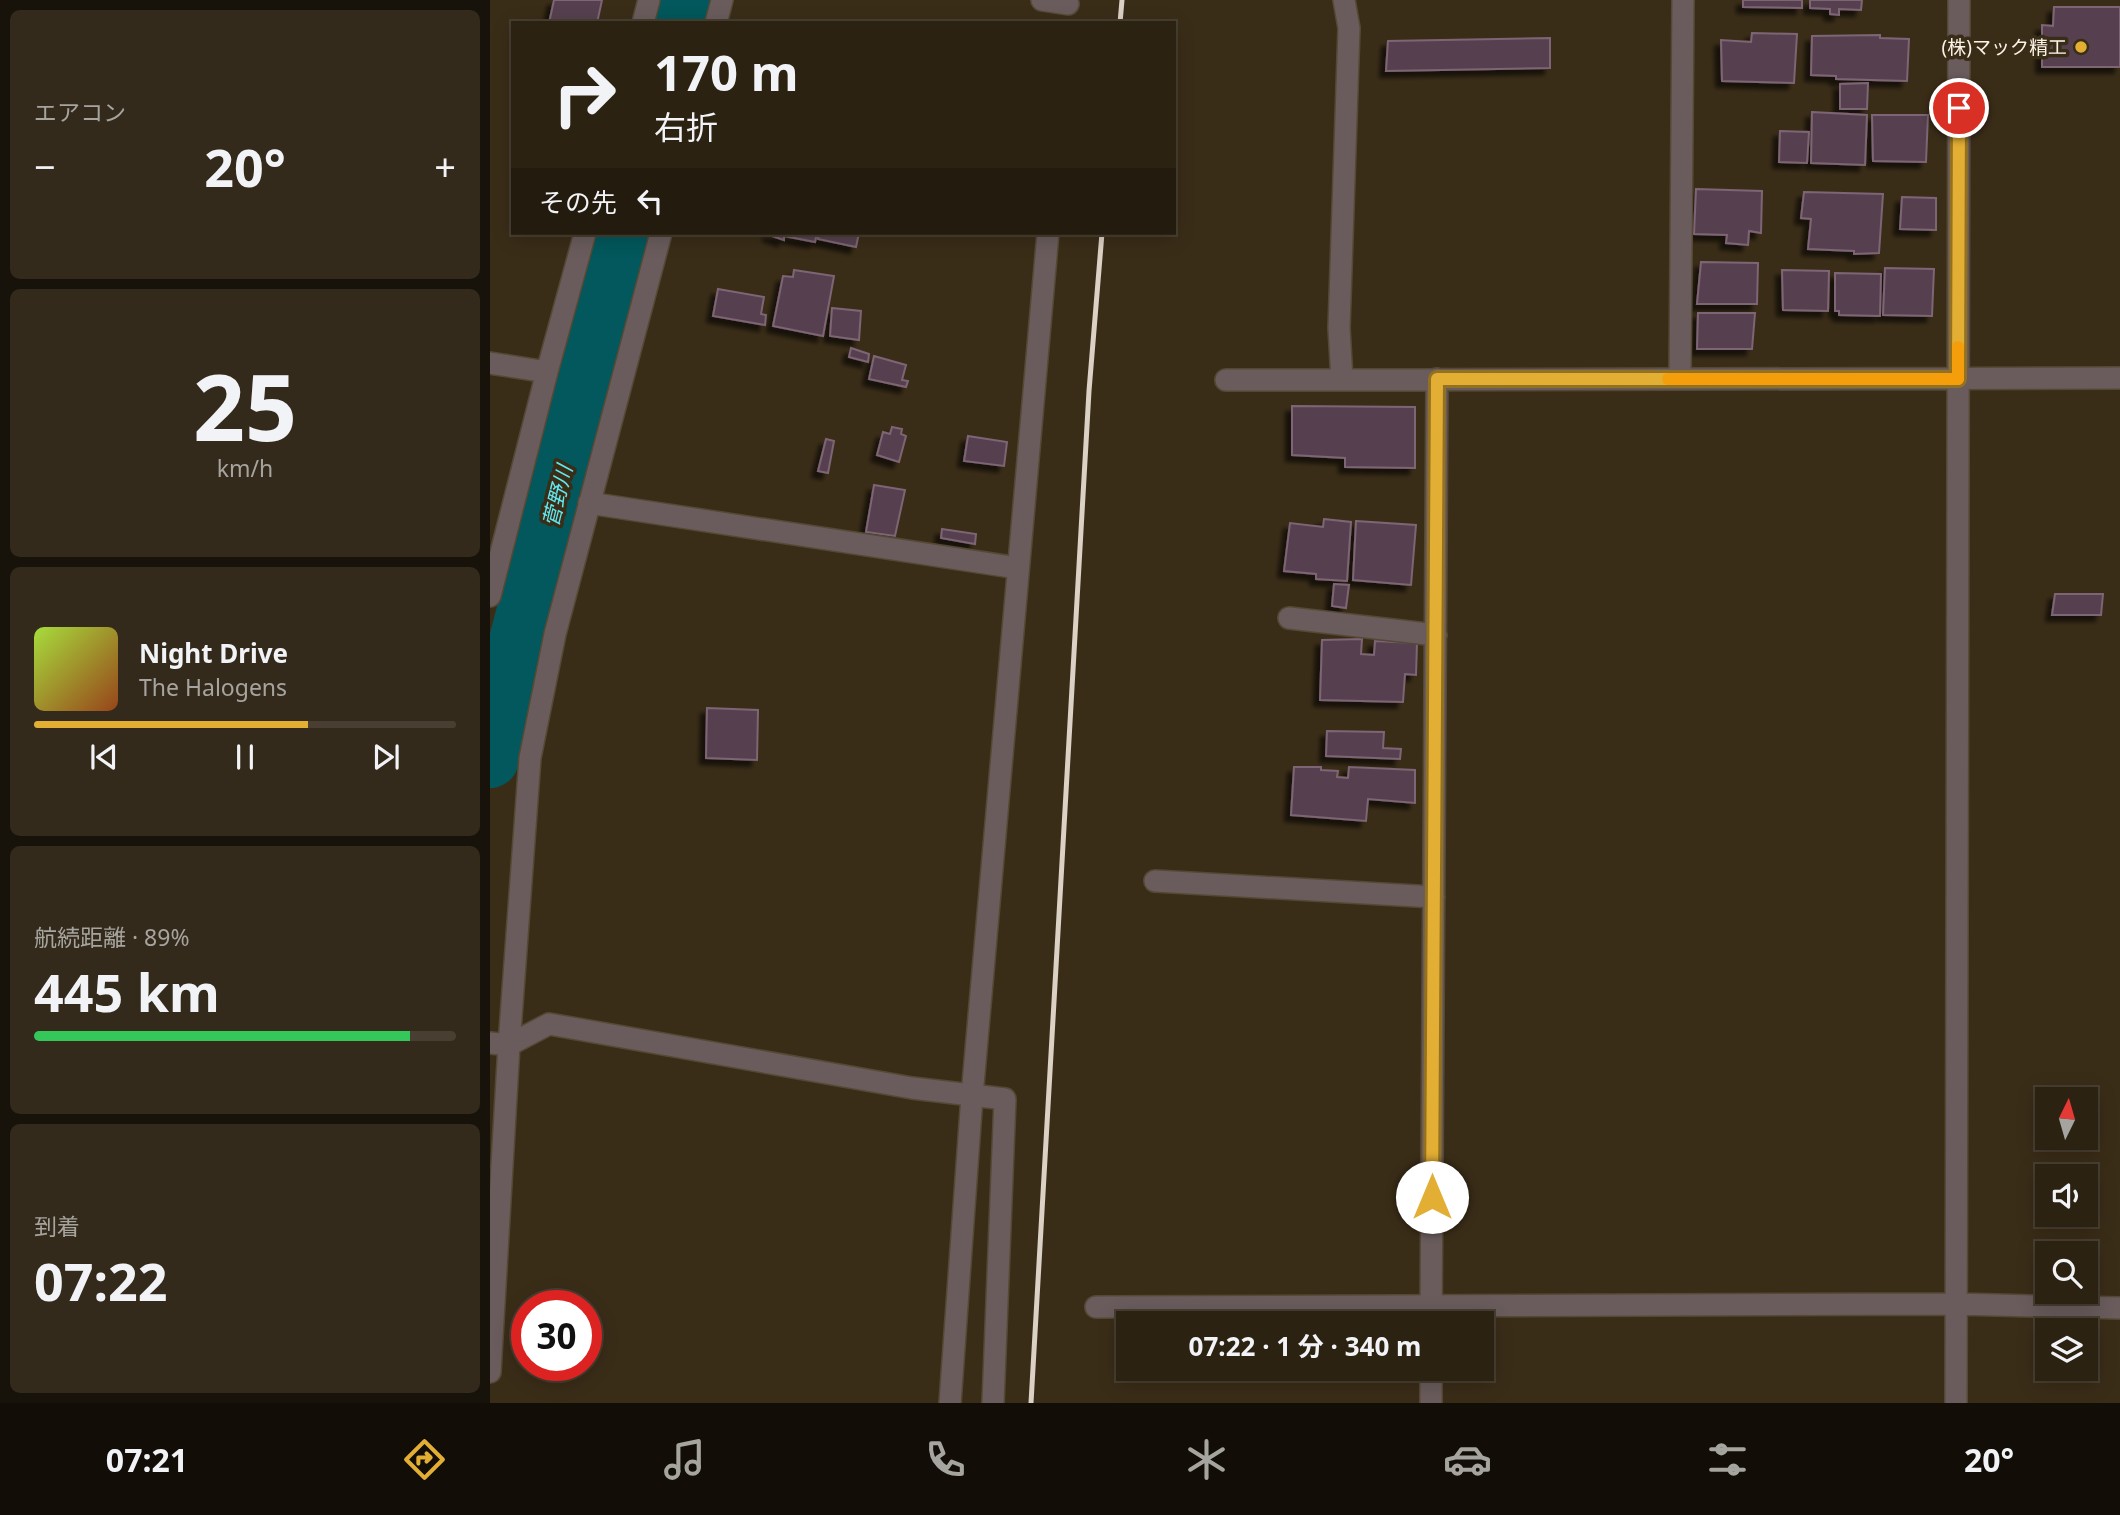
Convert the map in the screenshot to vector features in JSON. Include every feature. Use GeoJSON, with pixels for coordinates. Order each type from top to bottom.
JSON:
{"type":"FeatureCollection","features":[{"type":"Feature","properties":{"kind":"street"},"geometry":{"type":"LineString","coordinates":[[644,21],[649,0]]}},
{"type":"Feature","properties":{"kind":"street"},"geometry":{"type":"LineString","coordinates":[[717,21],[722,0]]}},
{"type":"Feature","properties":{"kind":"street"},"geometry":{"type":"LineString","coordinates":[[1042,0],[1067,9]]}},
{"type":"Feature","properties":{"kind":"street"},"geometry":{"type":"LineString","coordinates":[[1344,0],[1349,28]]}},
{"type":"Feature","properties":{"kind":"street"},"geometry":{"type":"LineString","coordinates":[[1342,380],[1339,328],[1349,28],[1355,0]]}},
{"type":"Feature","properties":{"kind":"street"},"geometry":{"type":"LineString","coordinates":[[1680,379],[1683,0]]}},
{"type":"Feature","properties":{"kind":"street"},"geometry":{"type":"LineString","coordinates":[[1956,1403],[1959,0]]}},
{"type":"Feature","properties":{"kind":"street"},"geometry":{"type":"LineString","coordinates":[[490,596],[584,235]]}},
{"type":"Feature","properties":{"kind":"street"},"geometry":{"type":"LineString","coordinates":[[490,1372],[498,1043],[530,758],[555,634],[660,235]]}},
{"type":"Feature","properties":{"kind":"street"},"geometry":{"type":"LineString","coordinates":[[950,1403],[972,1096],[1048,235]]}},
{"type":"Feature","properties":{"kind":"street"},"geometry":{"type":"LineString","coordinates":[[490,363],[547,372]]}},
{"type":"Feature","properties":{"kind":"street"},"geometry":{"type":"LineString","coordinates":[[1431,1311],[1437,379]]}},
{"type":"Feature","properties":{"kind":"street"},"geometry":{"type":"LineString","coordinates":[[1226,380],[2120,379]]}},
{"type":"Feature","properties":{"kind":"street"},"geometry":{"type":"LineString","coordinates":[[589,503],[1018,568]]}},
{"type":"Feature","properties":{"kind":"street"},"geometry":{"type":"LineString","coordinates":[[1289,618],[1436,635]]}},
{"type":"Feature","properties":{"kind":"street"},"geometry":{"type":"LineString","coordinates":[[1155,881],[1434,897]]}},
{"type":"Feature","properties":{"kind":"street"},"geometry":{"type":"LineString","coordinates":[[498,1043],[550,1024],[912,1088],[1005,1100],[992,1403]]}},
{"type":"Feature","properties":{"kind":"street"},"geometry":{"type":"LineString","coordinates":[[1494,1314],[1956,1304],[2120,1308]]}},
{"type":"Feature","properties":{"kind":"street"},"geometry":{"type":"LineString","coordinates":[[1096,1307],[1264,1311]]}},
{"type":"Feature","properties":{"kind":"street"},"geometry":{"type":"LineString","coordinates":[[1431,1381],[1431,1403]]}},
{"type":"Feature","properties":{"kind":"building"},"geometry":{"type":"Polygon","coordinates":[[[554,0],[602,0],[597,21],[549,21],[554,0]]]}},
{"type":"Feature","properties":{"kind":"building"},"geometry":{"type":"Polygon","coordinates":[[[1743,0],[1802,0],[1802,8],[1743,7],[1743,0]]]}},
{"type":"Feature","properties":{"kind":"building"},"geometry":{"type":"Polygon","coordinates":[[[1810,0],[1862,0],[1861,10],[1839,9],[1839,15],[1830,14],[1830,9],[1810,8],[1810,0]]]}},
{"type":"Feature","properties":{"kind":"building","name":"(株)マック精工"},"geometry":{"type":"Polygon","coordinates":[[[2054,7],[2120,7],[2120,67],[2042,67],[2042,25],[2053,26],[2054,7]]]}},
{"type":"Feature","properties":{"kind":"building"},"geometry":{"type":"Polygon","coordinates":[[[1752,33],[1797,34],[1794,83],[1722,81],[1721,40],[1751,42],[1752,33]]]}},
{"type":"Feature","properties":{"kind":"building"},"geometry":{"type":"Polygon","coordinates":[[[1880,35],[1880,38],[1909,39],[1907,81],[1836,79],[1836,76],[1811,75],[1812,36],[1880,35]]]}},
{"type":"Feature","properties":{"kind":"building"},"geometry":{"type":"Polygon","coordinates":[[[1550,38],[1550,68],[1386,71],[1388,41],[1550,38]]]}},
{"type":"Feature","properties":{"kind":"building"},"geometry":{"type":"Polygon","coordinates":[[[1868,83],[1867,109],[1840,109],[1840,84],[1868,83]]]}},
{"type":"Feature","properties":{"kind":"building"},"geometry":{"type":"Polygon","coordinates":[[[1812,112],[1867,115],[1865,165],[1811,163],[1812,112]]]}},
{"type":"Feature","properties":{"kind":"building"},"geometry":{"type":"Polygon","coordinates":[[[1872,115],[1928,115],[1926,162],[1873,161],[1872,115]]]}},
{"type":"Feature","properties":{"kind":"building"},"geometry":{"type":"Polygon","coordinates":[[[1780,131],[1809,132],[1807,163],[1779,162],[1780,131]]]}},
{"type":"Feature","properties":{"kind":"building"},"geometry":{"type":"Polygon","coordinates":[[[1696,189],[1762,191],[1761,233],[1749,231],[1748,245],[1726,243],[1727,235],[1694,234],[1696,189]]]}},
{"type":"Feature","properties":{"kind":"building"},"geometry":{"type":"Polygon","coordinates":[[[1804,192],[1883,194],[1879,253],[1854,254],[1854,251],[1808,249],[1811,219],[1801,218],[1804,192]]]}},
{"type":"Feature","properties":{"kind":"building"},"geometry":{"type":"Polygon","coordinates":[[[1902,197],[1936,198],[1936,230],[1900,229],[1902,197]]]}},
{"type":"Feature","properties":{"kind":"building"},"geometry":{"type":"Polygon","coordinates":[[[769,235],[817,235],[815,242],[784,236],[784,240],[769,235]]]}},
{"type":"Feature","properties":{"kind":"building"},"geometry":{"type":"Polygon","coordinates":[[[819,235],[859,235],[856,247],[818,239],[819,235]]]}},
{"type":"Feature","properties":{"kind":"building"},"geometry":{"type":"Polygon","coordinates":[[[1701,262],[1758,263],[1757,304],[1697,304],[1701,262]]]}},
{"type":"Feature","properties":{"kind":"building"},"geometry":{"type":"Polygon","coordinates":[[[1885,268],[1934,269],[1932,316],[1883,315],[1885,268]]]}},
{"type":"Feature","properties":{"kind":"building"},"geometry":{"type":"Polygon","coordinates":[[[794,270],[834,276],[823,336],[773,326],[783,276],[793,277],[794,270]]]}},
{"type":"Feature","properties":{"kind":"building"},"geometry":{"type":"Polygon","coordinates":[[[1782,270],[1829,271],[1828,311],[1783,310],[1782,270]]]}},
{"type":"Feature","properties":{"kind":"building"},"geometry":{"type":"Polygon","coordinates":[[[1835,273],[1881,274],[1880,316],[1839,315],[1839,311],[1835,311],[1835,273]]]}},
{"type":"Feature","properties":{"kind":"building"},"geometry":{"type":"Polygon","coordinates":[[[718,289],[764,297],[761,314],[766,315],[765,325],[713,316],[718,289]]]}},
{"type":"Feature","properties":{"kind":"building"},"geometry":{"type":"Polygon","coordinates":[[[832,308],[861,311],[859,340],[830,336],[832,308]]]}},
{"type":"Feature","properties":{"kind":"building"},"geometry":{"type":"Polygon","coordinates":[[[1698,313],[1755,313],[1752,349],[1697,349],[1698,313]]]}},
{"type":"Feature","properties":{"kind":"building"},"geometry":{"type":"Polygon","coordinates":[[[851,348],[869,354],[868,362],[849,357],[851,348]]]}},
{"type":"Feature","properties":{"kind":"building"},"geometry":{"type":"Polygon","coordinates":[[[874,356],[906,365],[902,380],[908,381],[906,387],[869,379],[874,356]]]}},
{"type":"Feature","properties":{"kind":"building"},"geometry":{"type":"Polygon","coordinates":[[[1292,406],[1415,407],[1415,468],[1345,467],[1345,458],[1292,455],[1292,406]]]}},
{"type":"Feature","properties":{"kind":"building"},"geometry":{"type":"Polygon","coordinates":[[[892,427],[902,429],[901,434],[906,436],[899,462],[877,455],[883,432],[890,434],[892,427]]]}},
{"type":"Feature","properties":{"kind":"building"},"geometry":{"type":"Polygon","coordinates":[[[968,436],[1007,442],[1004,466],[964,461],[968,436]]]}},
{"type":"Feature","properties":{"kind":"building"},"geometry":{"type":"Polygon","coordinates":[[[826,439],[834,441],[828,473],[818,471],[826,439]]]}},
{"type":"Feature","properties":{"kind":"building"},"geometry":{"type":"Polygon","coordinates":[[[874,485],[905,490],[895,536],[866,532],[874,485]]]}},
{"type":"Feature","properties":{"kind":"building"},"geometry":{"type":"Polygon","coordinates":[[[1324,519],[1351,522],[1347,581],[1316,579],[1316,574],[1284,571],[1290,523],[1323,527],[1324,519]]]}},
{"type":"Feature","properties":{"kind":"building"},"geometry":{"type":"Polygon","coordinates":[[[1356,521],[1416,525],[1411,585],[1353,580],[1356,521]]]}},
{"type":"Feature","properties":{"kind":"building"},"geometry":{"type":"Polygon","coordinates":[[[942,529],[976,534],[975,544],[941,538],[942,529]]]}},
{"type":"Feature","properties":{"kind":"building"},"geometry":{"type":"Polygon","coordinates":[[[1334,584],[1349,585],[1346,608],[1332,606],[1334,584]]]}},
{"type":"Feature","properties":{"kind":"building"},"geometry":{"type":"Polygon","coordinates":[[[2055,594],[2103,594],[2101,615],[2052,615],[2055,594]]]}},
{"type":"Feature","properties":{"kind":"building"},"geometry":{"type":"Polygon","coordinates":[[[1362,639],[1361,654],[1374,655],[1375,641],[1417,643],[1416,675],[1405,674],[1403,702],[1320,700],[1322,640],[1362,639]]]}},
{"type":"Feature","properties":{"kind":"building"},"geometry":{"type":"Polygon","coordinates":[[[707,708],[758,710],[757,760],[706,758],[707,708]]]}},
{"type":"Feature","properties":{"kind":"building"},"geometry":{"type":"Polygon","coordinates":[[[1327,731],[1384,732],[1383,748],[1401,749],[1400,759],[1326,756],[1327,731]]]}},
{"type":"Feature","properties":{"kind":"building"},"geometry":{"type":"Polygon","coordinates":[[[1294,767],[1321,767],[1321,770],[1338,771],[1337,777],[1348,778],[1349,767],[1415,770],[1415,803],[1368,799],[1366,821],[1291,815],[1294,767]]]}},
{"type":"Feature","properties":{"kind":"waterway","name":"菅野川"},"geometry":{"type":"LineString","coordinates":[[682,21],[688,0]]}},
{"type":"Feature","properties":{"kind":"waterway","name":"菅野川"},"geometry":{"type":"LineString","coordinates":[[490,759],[494,732],[624,235]]}},
{"type":"Feature","properties":{"kind":"railway"},"geometry":{"type":"LineString","coordinates":[[1120,21],[1122,0]]}},
{"type":"Feature","properties":{"kind":"railway"},"geometry":{"type":"LineString","coordinates":[[1031,1403],[1089,391],[1102,235]]}},
{"type":"Feature","properties":{"kind":"slow traffic"},"geometry":{"type":"LineString","coordinates":[[1668,379],[1958,379],[1958,347]]}},
{"type":"Feature","properties":{"kind":"place","name":"(株)マック精工"},"geometry":{"type":"Point","coordinates":[2081,47]}},
{"type":"Feature","properties":{"kind":"route"},"geometry":{"type":"LineString","coordinates":[[1432,1197],[1437,379],[1958,379],[1959,108]]}}]}
